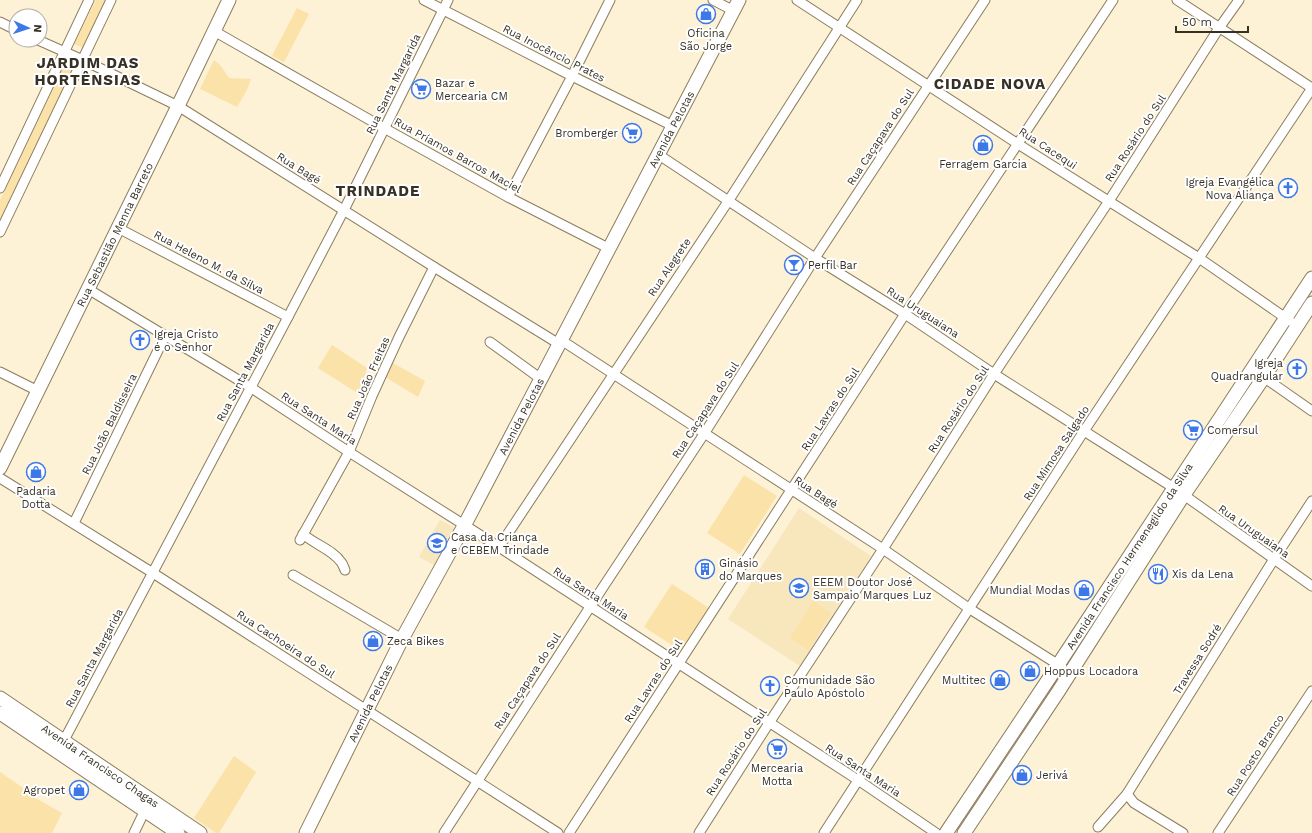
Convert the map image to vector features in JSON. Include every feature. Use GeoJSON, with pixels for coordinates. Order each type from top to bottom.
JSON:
{"type":"FeatureCollection","features":[{"type":"Feature","properties":{"kind":"main road","name":"Rua Sebastião Menna Barreto"},"geometry":{"type":"LineString","coordinates":[[0,468],[229,0]]}},
{"type":"Feature","properties":{"kind":"main road","name":"Avenida Pelotas"},"geometry":{"type":"LineString","coordinates":[[306,833],[402,639],[464,526],[737,5]]}},
{"type":"Feature","properties":{"kind":"main road","name":"Avenida Francisco Hermenegildo da Silva"},"geometry":{"type":"LineString","coordinates":[[964,833],[1070,672],[1252,369],[1312,278]]}},
{"type":"Feature","properties":{"kind":"main road","name":"Avenida Francisco Hermenegildo da Silva"},"geometry":{"type":"LineString","coordinates":[[946,833],[1058,665],[1178,492],[1264,377],[1312,303]]}},
{"type":"Feature","properties":{"kind":"main road","name":"Avenida Francisco Chagas"},"geometry":{"type":"LineString","coordinates":[[0,698],[61,746],[148,805],[200,833]]}},
{"type":"Feature","properties":{"kind":"main road","name":"Avenida Francisco Chagas"},"geometry":{"type":"LineString","coordinates":[[0,713],[61,746]]}},
{"type":"Feature","properties":{"kind":"main road","name":"Avenida Francisco Chagas"},"geometry":{"type":"LineString","coordinates":[[148,805],[178,833]]}},
{"type":"Feature","properties":{"kind":"street"},"geometry":{"type":"LineString","coordinates":[[0,188],[90,0]]}},
{"type":"Feature","properties":{"kind":"street"},"geometry":{"type":"LineString","coordinates":[[0,232],[112,0]]}},
{"type":"Feature","properties":{"kind":"street","name":"Rua Inocêncio Prates"},"geometry":{"type":"LineString","coordinates":[[424,0],[673,126]]}},
{"type":"Feature","properties":{"kind":"street","name":"Rua Santa Margarida"},"geometry":{"type":"LineString","coordinates":[[61,746],[344,210],[448,0]]}},
{"type":"Feature","properties":{"kind":"street"},"geometry":{"type":"LineString","coordinates":[[508,197],[610,0]]}},
{"type":"Feature","properties":{"kind":"street"},"geometry":{"type":"LineString","coordinates":[[713,0],[737,5]]}},
{"type":"Feature","properties":{"kind":"street","name":"Rua Cacequi"},"geometry":{"type":"LineString","coordinates":[[797,0],[1018,144],[1199,258],[1297,326]]}},
{"type":"Feature","properties":{"kind":"street","name":"Rua Alegrete"},"geometry":{"type":"LineString","coordinates":[[499,547],[729,200],[857,0]]}},
{"type":"Feature","properties":{"kind":"street","name":"Rua Caçapava do Sul"},"geometry":{"type":"LineString","coordinates":[[444,833],[704,434],[815,258],[985,0]]}},
{"type":"Feature","properties":{"kind":"street","name":"Rua Lavras do Sul"},"geometry":{"type":"LineString","coordinates":[[569,833],[792,491],[905,314],[1113,0]]}},
{"type":"Feature","properties":{"kind":"street"},"geometry":{"type":"LineString","coordinates":[[1177,0],[1312,88]]}},
{"type":"Feature","properties":{"kind":"street","name":"Rua Rosário do Sul"},"geometry":{"type":"LineString","coordinates":[[699,833],[883,549],[994,374],[1109,201],[1219,28],[1239,0]]}},
{"type":"Feature","properties":{"kind":"street","name":"Rua Príamos Barros Maciel"},"geometry":{"type":"LineString","coordinates":[[214,31],[508,197],[610,248]]}},
{"type":"Feature","properties":{"kind":"street","name":"Rua Bagé"},"geometry":{"type":"LineString","coordinates":[[48,45],[178,106],[434,267],[613,373],[704,434],[883,549],[970,609],[1070,672]]}},
{"type":"Feature","properties":{"kind":"street","name":"Rua Mimosa Salgado"},"geometry":{"type":"LineString","coordinates":[[824,833],[1084,431],[1312,88]]}},
{"type":"Feature","properties":{"kind":"street","name":"Rua Uruguaiana"},"geometry":{"type":"LineString","coordinates":[[659,155],[815,258],[905,314],[994,374],[1178,492],[1312,586]]}},
{"type":"Feature","properties":{"kind":"street","name":"Rua Heleno M. da Silva"},"geometry":{"type":"LineString","coordinates":[[118,228],[288,317]]}},
{"type":"Feature","properties":{"kind":"street","name":"Rua João Freitas"},"geometry":{"type":"LineString","coordinates":[[345,570],[341,561],[336,557],[310,540],[302,537],[349,452],[399,336],[434,267]]}},
{"type":"Feature","properties":{"kind":"street","name":"Rua Santa Maria"},"geometry":{"type":"LineString","coordinates":[[88,289],[250,387],[858,780],[936,833]]}},
{"type":"Feature","properties":{"kind":"street","name":"Rua João Baldisseira"},"geometry":{"type":"LineString","coordinates":[[74,523],[165,336]]}},
{"type":"Feature","properties":{"kind":"street"},"geometry":{"type":"LineString","coordinates":[[490,342],[541,379]]}},
{"type":"Feature","properties":{"kind":"street"},"geometry":{"type":"LineString","coordinates":[[1252,369],[1312,411]]}},
{"type":"Feature","properties":{"kind":"street"},"geometry":{"type":"LineString","coordinates":[[0,372],[38,391]]}},
{"type":"Feature","properties":{"kind":"street","name":"Rua Cachoeira do Sul"},"geometry":{"type":"LineString","coordinates":[[0,478],[153,573],[558,833]]}},
{"type":"Feature","properties":{"kind":"street","name":"Travessa Sodré"},"geometry":{"type":"LineString","coordinates":[[1098,827],[1127,794],[1312,501]]}},
{"type":"Feature","properties":{"kind":"street"},"geometry":{"type":"LineString","coordinates":[[293,575],[402,639]]}},
{"type":"Feature","properties":{"kind":"street","name":"Rua Posto Branco"},"geometry":{"type":"LineString","coordinates":[[1218,833],[1312,691]]}},
{"type":"Feature","properties":{"kind":"street"},"geometry":{"type":"LineString","coordinates":[[1127,794],[1134,803],[1183,833]]}},
{"type":"Feature","properties":{"kind":"street"},"geometry":{"type":"LineString","coordinates":[[134,833],[148,805]]}},
{"type":"Feature","properties":{"kind":"shaded area"},"geometry":{"type":"Polygon","coordinates":[[[96,0],[107,0],[83,48],[74,44],[96,0]]]}},
{"type":"Feature","properties":{"kind":"shaded area"},"geometry":{"type":"Polygon","coordinates":[[[297,8],[309,14],[284,62],[272,56],[297,8]]]}},
{"type":"Feature","properties":{"kind":"shaded area"},"geometry":{"type":"Polygon","coordinates":[[[214,60],[221,66],[229,78],[251,79],[247,90],[237,107],[200,89],[214,60]]]}},
{"type":"Feature","properties":{"kind":"shaded area"},"geometry":{"type":"Polygon","coordinates":[[[65,63],[74,67],[0,223],[0,200],[65,63]]]}},
{"type":"Feature","properties":{"kind":"shaded area"},"geometry":{"type":"Polygon","coordinates":[[[332,345],[367,368],[359,394],[318,368],[332,345]]]}},
{"type":"Feature","properties":{"kind":"shaded area"},"geometry":{"type":"Polygon","coordinates":[[[393,363],[425,381],[418,397],[385,377],[393,363]]]}},
{"type":"Feature","properties":{"kind":"shaded area"},"geometry":{"type":"Polygon","coordinates":[[[744,475],[777,496],[740,554],[707,533],[744,475]]]}},
{"type":"Feature","properties":{"kind":"shaded area","name":"EEEM Doutor José Sampaio Marques Luz"},"geometry":{"type":"Polygon","coordinates":[[[799,508],[871,556],[800,666],[728,619],[799,508]]]}},
{"type":"Feature","properties":{"kind":"shaded area","name":"Casa da Criança e CEBEM Trindade"},"geometry":{"type":"Polygon","coordinates":[[[440,520],[455,528],[434,565],[419,557],[440,520]]]}},
{"type":"Feature","properties":{"kind":"shaded area"},"geometry":{"type":"Polygon","coordinates":[[[672,584],[709,608],[681,651],[644,627],[672,584]]]}},
{"type":"Feature","properties":{"kind":"shaded area"},"geometry":{"type":"Polygon","coordinates":[[[813,601],[831,613],[808,650],[790,638],[813,601]]]}},
{"type":"Feature","properties":{"kind":"shaded area"},"geometry":{"type":"Polygon","coordinates":[[[1055,678],[1059,681],[961,833],[955,833],[1055,678]]]}},
{"type":"Feature","properties":{"kind":"shaded area"},"geometry":{"type":"Polygon","coordinates":[[[234,756],[256,772],[219,833],[216,833],[194,818],[234,756]]]}},
{"type":"Feature","properties":{"kind":"shaded area"},"geometry":{"type":"Polygon","coordinates":[[[0,772],[29,792],[30,795],[62,813],[52,833],[0,833],[0,772]]]}},
{"type":"Feature","properties":{"kind":"place","name":"Oficina São Jorge"},"geometry":{"type":"Point","coordinates":[706,14]}},
{"type":"Feature","properties":{"kind":"place","name":"Bazar e Mercearia CM"},"geometry":{"type":"Point","coordinates":[421,89]}},
{"type":"Feature","properties":{"kind":"place","name":"Bromberger"},"geometry":{"type":"Point","coordinates":[632,133]}},
{"type":"Feature","properties":{"kind":"place","name":"Ferragem Garcia"},"geometry":{"type":"Point","coordinates":[983,145]}},
{"type":"Feature","properties":{"kind":"place","name":"Igreja Evangélica Nova Aliança"},"geometry":{"type":"Point","coordinates":[1288,188]}},
{"type":"Feature","properties":{"kind":"place","name":"Perfil Bar"},"geometry":{"type":"Point","coordinates":[794,265]}},
{"type":"Feature","properties":{"kind":"place","name":"Igreja Cristo é o Senhor"},"geometry":{"type":"Point","coordinates":[140,340]}},
{"type":"Feature","properties":{"kind":"place","name":"Igreja Quadrangular"},"geometry":{"type":"Point","coordinates":[1297,369]}},
{"type":"Feature","properties":{"kind":"place","name":"Comersul"},"geometry":{"type":"Point","coordinates":[1193,430]}},
{"type":"Feature","properties":{"kind":"place","name":"Padaria Dotta"},"geometry":{"type":"Point","coordinates":[36,472]}},
{"type":"Feature","properties":{"kind":"place","name":"Casa da Criança e CEBEM Trindade"},"geometry":{"type":"Point","coordinates":[437,543]}},
{"type":"Feature","properties":{"kind":"place","name":"Ginásio do Marques"},"geometry":{"type":"Point","coordinates":[705,569]}},
{"type":"Feature","properties":{"kind":"place","name":"Xis da Lena"},"geometry":{"type":"Point","coordinates":[1158,574]}},
{"type":"Feature","properties":{"kind":"place","name":"EEEM Doutor José Sampaio Marques Luz"},"geometry":{"type":"Point","coordinates":[799,588]}},
{"type":"Feature","properties":{"kind":"place","name":"Mundial Modas"},"geometry":{"type":"Point","coordinates":[1084,590]}},
{"type":"Feature","properties":{"kind":"place","name":"Zeca Bikes"},"geometry":{"type":"Point","coordinates":[373,641]}},
{"type":"Feature","properties":{"kind":"place","name":"Hoppus Locadora"},"geometry":{"type":"Point","coordinates":[1030,671]}},
{"type":"Feature","properties":{"kind":"place","name":"Multitec"},"geometry":{"type":"Point","coordinates":[1000,680]}},
{"type":"Feature","properties":{"kind":"place","name":"Comunidade São Paulo Apóstolo"},"geometry":{"type":"Point","coordinates":[770,686]}},
{"type":"Feature","properties":{"kind":"place","name":"Mercearia Motta"},"geometry":{"type":"Point","coordinates":[777,749]}},
{"type":"Feature","properties":{"kind":"place","name":"Jerivá"},"geometry":{"type":"Point","coordinates":[1022,775]}},
{"type":"Feature","properties":{"kind":"place","name":"Agropet"},"geometry":{"type":"Point","coordinates":[79,790]}},
{"type":"Feature","properties":{"kind":"district","name":"JARDIM DAS HORTÊNSIAS"},"geometry":{"type":"Point","coordinates":[88,72]}},
{"type":"Feature","properties":{"kind":"district","name":"CIDADE NOVA"},"geometry":{"type":"Point","coordinates":[990,84]}},
{"type":"Feature","properties":{"kind":"district","name":"TRINDADE"},"geometry":{"type":"Point","coordinates":[378,191]}}]}
